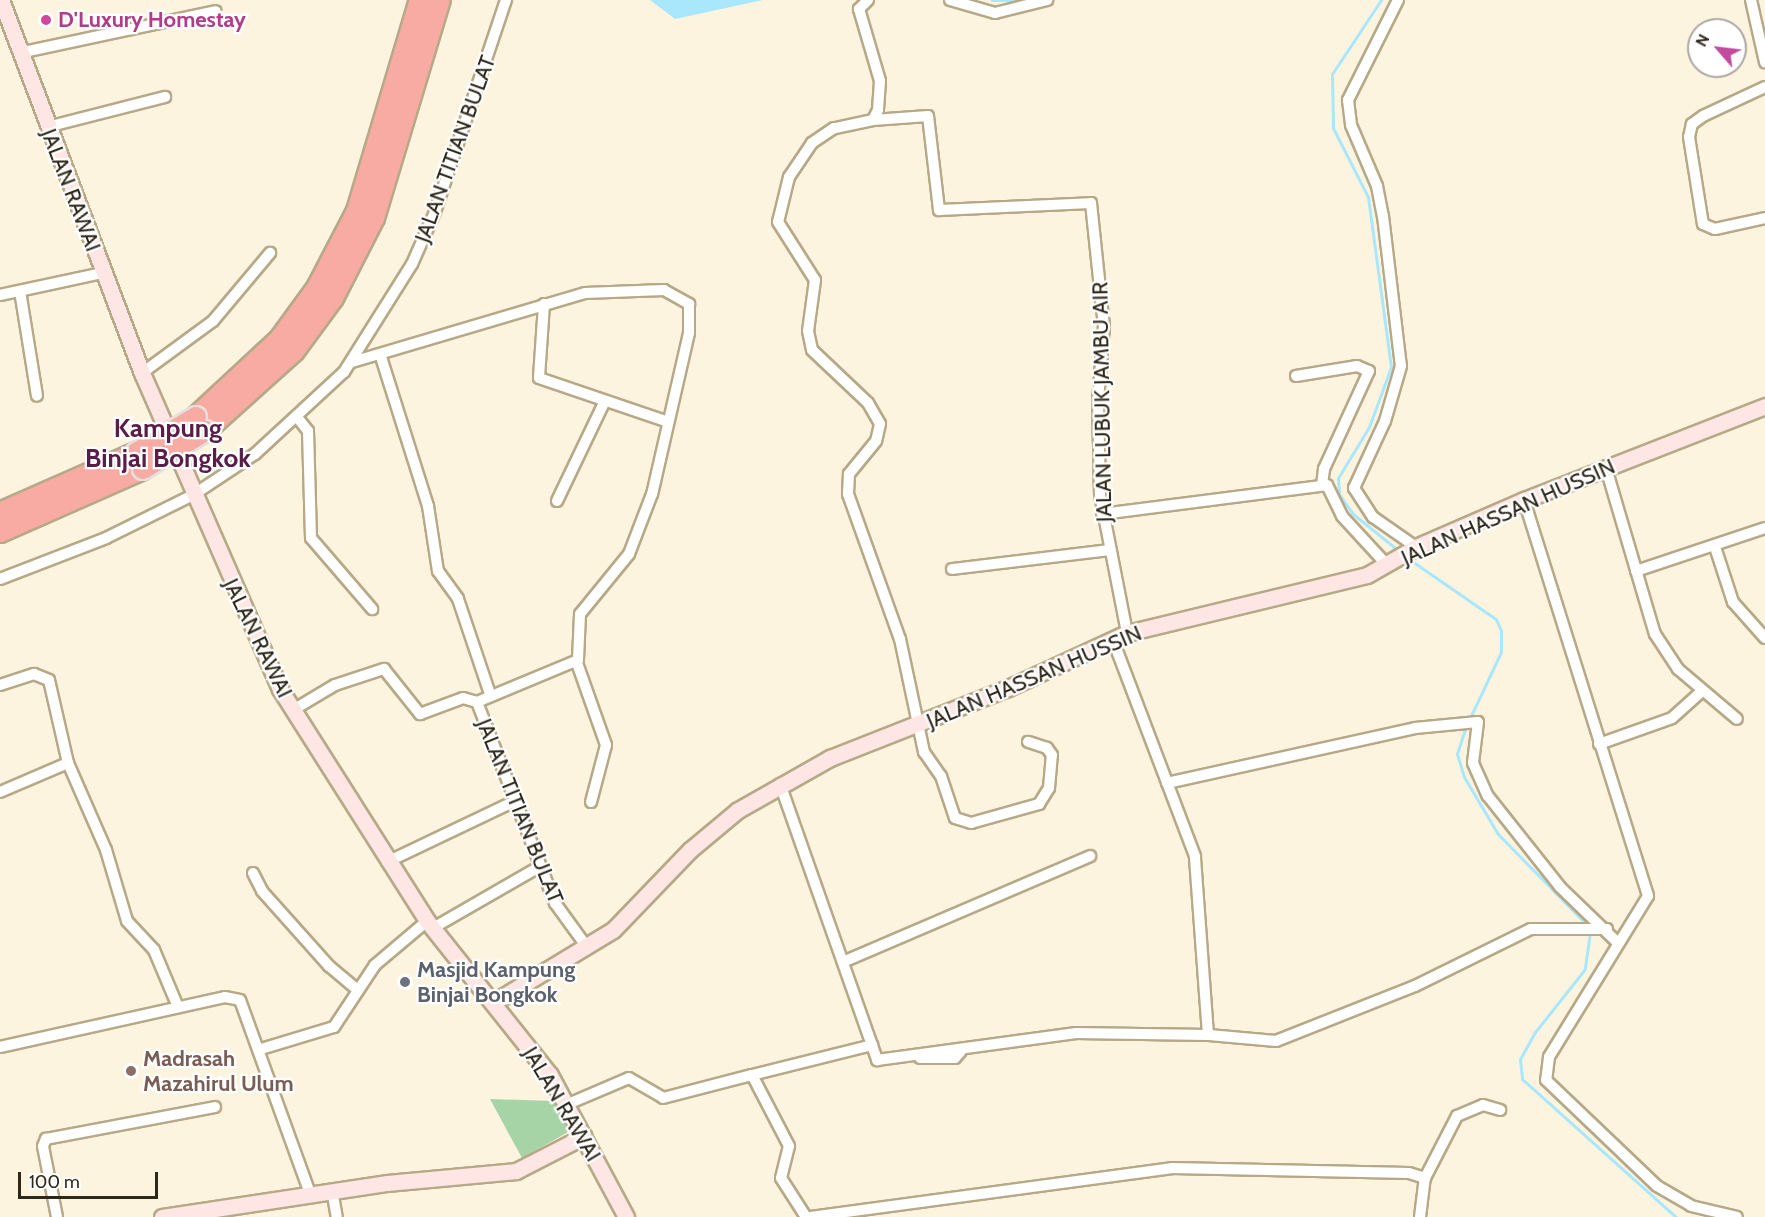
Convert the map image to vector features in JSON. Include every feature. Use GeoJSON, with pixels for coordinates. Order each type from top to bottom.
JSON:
{"type":"FeatureCollection","features":[{"type":"Feature","properties":{"kind":"highway"},"geometry":{"type":"LineString","coordinates":[[200,424],[280,339],[317,288],[357,211],[420,0]]}},
{"type":"Feature","properties":{"kind":"highway"},"geometry":{"type":"LineString","coordinates":[[0,532],[139,461],[200,424],[294,351],[333,298],[374,218],[440,0]]}},
{"type":"Feature","properties":{"kind":"highway"},"geometry":{"type":"LineString","coordinates":[[0,513],[139,461]]}},
{"type":"Feature","properties":{"kind":"street","name":"JALAN RAWAI"},"geometry":{"type":"LineString","coordinates":[[1,0],[102,273],[142,373],[193,495],[293,710],[387,862],[430,924],[494,1002],[568,1104],[626,1217]]}},
{"type":"Feature","properties":{"kind":"street","name":"JALAN TITIAN BULAT"},"geometry":{"type":"LineString","coordinates":[[0,579],[106,538],[193,495],[255,454],[297,417],[352,362],[435,212],[506,0]]}},
{"type":"Feature","properties":{"kind":"street"},"geometry":{"type":"LineString","coordinates":[[868,0],[859,9],[880,81],[880,105],[873,120],[834,128],[812,143],[789,177],[778,215],[815,280],[808,331],[812,350],[868,403],[880,424],[873,447],[849,474],[848,494],[900,639],[917,726],[955,818],[962,822],[1042,799],[1049,788],[1051,751],[1028,742]]}},
{"type":"Feature","properties":{"kind":"street"},"geometry":{"type":"LineString","coordinates":[[950,0],[995,13],[1047,0]]}},
{"type":"Feature","properties":{"kind":"street"},"geometry":{"type":"LineString","coordinates":[[1398,0],[1348,100],[1351,125],[1377,186],[1383,216],[1401,366],[1385,422],[1354,488],[1373,518],[1414,549]]}},
{"type":"Feature","properties":{"kind":"street"},"geometry":{"type":"LineString","coordinates":[[1751,0],[1765,62]]}},
{"type":"Feature","properties":{"kind":"street"},"geometry":{"type":"LineString","coordinates":[[19,53],[216,11]]}},
{"type":"Feature","properties":{"kind":"street"},"geometry":{"type":"LineString","coordinates":[[1765,87],[1695,121],[1689,137],[1703,224],[1715,229],[1765,218]]}},
{"type":"Feature","properties":{"kind":"street"},"geometry":{"type":"LineString","coordinates":[[47,127],[165,98]]}},
{"type":"Feature","properties":{"kind":"street","name":"JALAN LUBUK JAMBU AIR"},"geometry":{"type":"LineString","coordinates":[[873,120],[928,116],[939,210],[1088,201],[1096,240],[1104,326],[1098,400],[1102,514],[1126,633]]}},
{"type":"Feature","properties":{"kind":"street"},"geometry":{"type":"LineString","coordinates":[[142,373],[213,321],[270,253]]}},
{"type":"Feature","properties":{"kind":"street"},"geometry":{"type":"LineString","coordinates":[[0,295],[102,273]]}},
{"type":"Feature","properties":{"kind":"street"},"geometry":{"type":"LineString","coordinates":[[352,362],[381,357],[544,304],[607,292],[664,290],[684,298],[691,317],[668,422],[639,532],[624,561],[580,615],[577,663],[606,745],[591,802]]}},
{"type":"Feature","properties":{"kind":"street"},"geometry":{"type":"LineString","coordinates":[[20,291],[37,396]]}},
{"type":"Feature","properties":{"kind":"street"},"geometry":{"type":"LineString","coordinates":[[544,304],[539,378],[604,403],[668,422]]}},
{"type":"Feature","properties":{"kind":"street"},"geometry":{"type":"LineString","coordinates":[[381,357],[428,506],[438,571],[458,599],[490,694]]}},
{"type":"Feature","properties":{"kind":"street"},"geometry":{"type":"LineString","coordinates":[[1296,376],[1357,366],[1369,371],[1324,469],[1325,485],[1342,516],[1392,563]]}},
{"type":"Feature","properties":{"kind":"street"},"geometry":{"type":"LineString","coordinates":[[556,501],[604,403]]}},
{"type":"Feature","properties":{"kind":"street","name":"JALAN HASSAN HUSSIN"},"geometry":{"type":"LineString","coordinates":[[494,1002],[588,947],[631,915],[706,835],[780,784],[851,750],[917,726],[1126,633],[1367,575],[1414,549],[1524,500],[1765,406]]}},
{"type":"Feature","properties":{"kind":"street"},"geometry":{"type":"LineString","coordinates":[[297,417],[308,431],[311,538],[372,609]]}},
{"type":"Feature","properties":{"kind":"street"},"geometry":{"type":"LineString","coordinates":[[1606,468],[1658,640],[1702,691],[1737,719]]}},
{"type":"Feature","properties":{"kind":"street"},"geometry":{"type":"LineString","coordinates":[[1102,514],[1325,485]]}},
{"type":"Feature","properties":{"kind":"street"},"geometry":{"type":"LineString","coordinates":[[1524,500],[1648,896],[1645,908],[1617,942],[1606,970],[1544,1066],[1546,1080],[1657,1186],[1690,1206],[1737,1217]]}},
{"type":"Feature","properties":{"kind":"street"},"geometry":{"type":"LineString","coordinates":[[1636,571],[1715,547],[1765,528]]}},
{"type":"Feature","properties":{"kind":"street"},"geometry":{"type":"LineString","coordinates":[[1715,547],[1733,602],[1765,638]]}},
{"type":"Feature","properties":{"kind":"street"},"geometry":{"type":"LineString","coordinates":[[952,569],[1109,550]]}},
{"type":"Feature","properties":{"kind":"street"},"geometry":{"type":"LineString","coordinates":[[1113,640],[1195,856],[1209,1035]]}},
{"type":"Feature","properties":{"kind":"street"},"geometry":{"type":"LineString","coordinates":[[293,710],[335,685],[384,669],[420,714],[463,698],[477,702],[490,694],[577,663]]}},
{"type":"Feature","properties":{"kind":"street"},"geometry":{"type":"LineString","coordinates":[[0,685],[34,674],[49,680],[68,763],[106,850],[127,921],[154,950],[178,1007]]}},
{"type":"Feature","properties":{"kind":"street"},"geometry":{"type":"LineString","coordinates":[[1599,744],[1672,718],[1702,691]]}},
{"type":"Feature","properties":{"kind":"street","name":"JALAN TITIAN BULAT"},"geometry":{"type":"LineString","coordinates":[[477,702],[513,802],[555,903],[588,947]]}},
{"type":"Feature","properties":{"kind":"street"},"geometry":{"type":"LineString","coordinates":[[1167,783],[1460,720],[1475,722],[1479,726],[1473,762],[1488,796],[1560,886],[1603,931],[1617,942]]}},
{"type":"Feature","properties":{"kind":"street"},"geometry":{"type":"LineString","coordinates":[[0,792],[68,763]]}},
{"type":"Feature","properties":{"kind":"street"},"geometry":{"type":"LineString","coordinates":[[780,784],[878,1060],[956,1058],[961,1051],[1076,1033],[1209,1035],[1276,1041],[1415,986],[1532,929],[1579,933],[1603,931]]}},
{"type":"Feature","properties":{"kind":"street"},"geometry":{"type":"LineString","coordinates":[[387,862],[513,802]]}},
{"type":"Feature","properties":{"kind":"street"},"geometry":{"type":"LineString","coordinates":[[843,962],[1090,856]]}},
{"type":"Feature","properties":{"kind":"street"},"geometry":{"type":"LineString","coordinates":[[261,1049],[334,1026],[375,965],[430,924],[539,867]]}},
{"type":"Feature","properties":{"kind":"street"},"geometry":{"type":"LineString","coordinates":[[253,873],[262,891],[321,957],[358,990]]}},
{"type":"Feature","properties":{"kind":"street"},"geometry":{"type":"LineString","coordinates":[[0,1047],[225,997],[246,1007],[310,1193]]}},
{"type":"Feature","properties":{"kind":"street"},"geometry":{"type":"LineString","coordinates":[[568,1104],[629,1078],[663,1098],[872,1045]]}},
{"type":"Feature","properties":{"kind":"street"},"geometry":{"type":"LineString","coordinates":[[755,1073],[789,1146],[781,1178],[808,1217],[1172,1168],[1409,1173],[1425,1178]]}},
{"type":"Feature","properties":{"kind":"street"},"geometry":{"type":"LineString","coordinates":[[1420,1217],[1425,1178],[1457,1116],[1483,1105],[1500,1110]]}},
{"type":"Feature","properties":{"kind":"street"},"geometry":{"type":"LineString","coordinates":[[57,1217],[43,1146],[46,1139],[215,1107]]}},
{"type":"Feature","properties":{"kind":"street"},"geometry":{"type":"LineString","coordinates":[[162,1217],[332,1190],[516,1171],[584,1136]]}},
{"type":"Feature","properties":{"kind":"street"},"geometry":{"type":"LineString","coordinates":[[332,1190],[337,1217]]}},
{"type":"Feature","properties":{"kind":"green space"},"geometry":{"type":"Polygon","coordinates":[[[490,1099],[553,1101],[570,1131],[522,1158],[490,1099]]]}},
{"type":"Feature","properties":{"kind":"water"},"geometry":{"type":"Polygon","coordinates":[[[650,0],[763,0],[675,19],[650,0]]]}},
{"type":"Feature","properties":{"kind":"waterway"},"geometry":{"type":"LineString","coordinates":[[992,0],[1024,0]]}},
{"type":"Feature","properties":{"kind":"waterway"},"geometry":{"type":"LineString","coordinates":[[1381,0],[1332,74],[1333,128],[1368,197],[1391,367],[1369,427],[1338,478],[1339,494],[1353,514],[1399,551]]}},
{"type":"Feature","properties":{"kind":"waterway"},"geometry":{"type":"LineString","coordinates":[[1406,557],[1496,619],[1501,631],[1501,652],[1469,720]]}},
{"type":"Feature","properties":{"kind":"waterway"},"geometry":{"type":"LineString","coordinates":[[1466,726],[1457,754],[1464,777],[1498,834],[1588,926]]}},
{"type":"Feature","properties":{"kind":"waterway"},"geometry":{"type":"LineString","coordinates":[[1590,932],[1585,969],[1535,1032],[1520,1059],[1522,1079],[1676,1217]]}},
{"type":"Feature","properties":{"kind":"place","name":"D'Luxury Homestay"},"geometry":{"type":"Point","coordinates":[46,20]}},
{"type":"Feature","properties":{"kind":"place","name":"Masjid Kampung Binjai Bongkok"},"geometry":{"type":"Point","coordinates":[405,982]}},
{"type":"Feature","properties":{"kind":"place","name":"Madrasah Mazahirul Ulum"},"geometry":{"type":"Point","coordinates":[131,1071]}},
{"type":"Feature","properties":{"kind":"district","name":"Kampung Binjai Bongkok"},"geometry":{"type":"Point","coordinates":[168,444]}}]}
